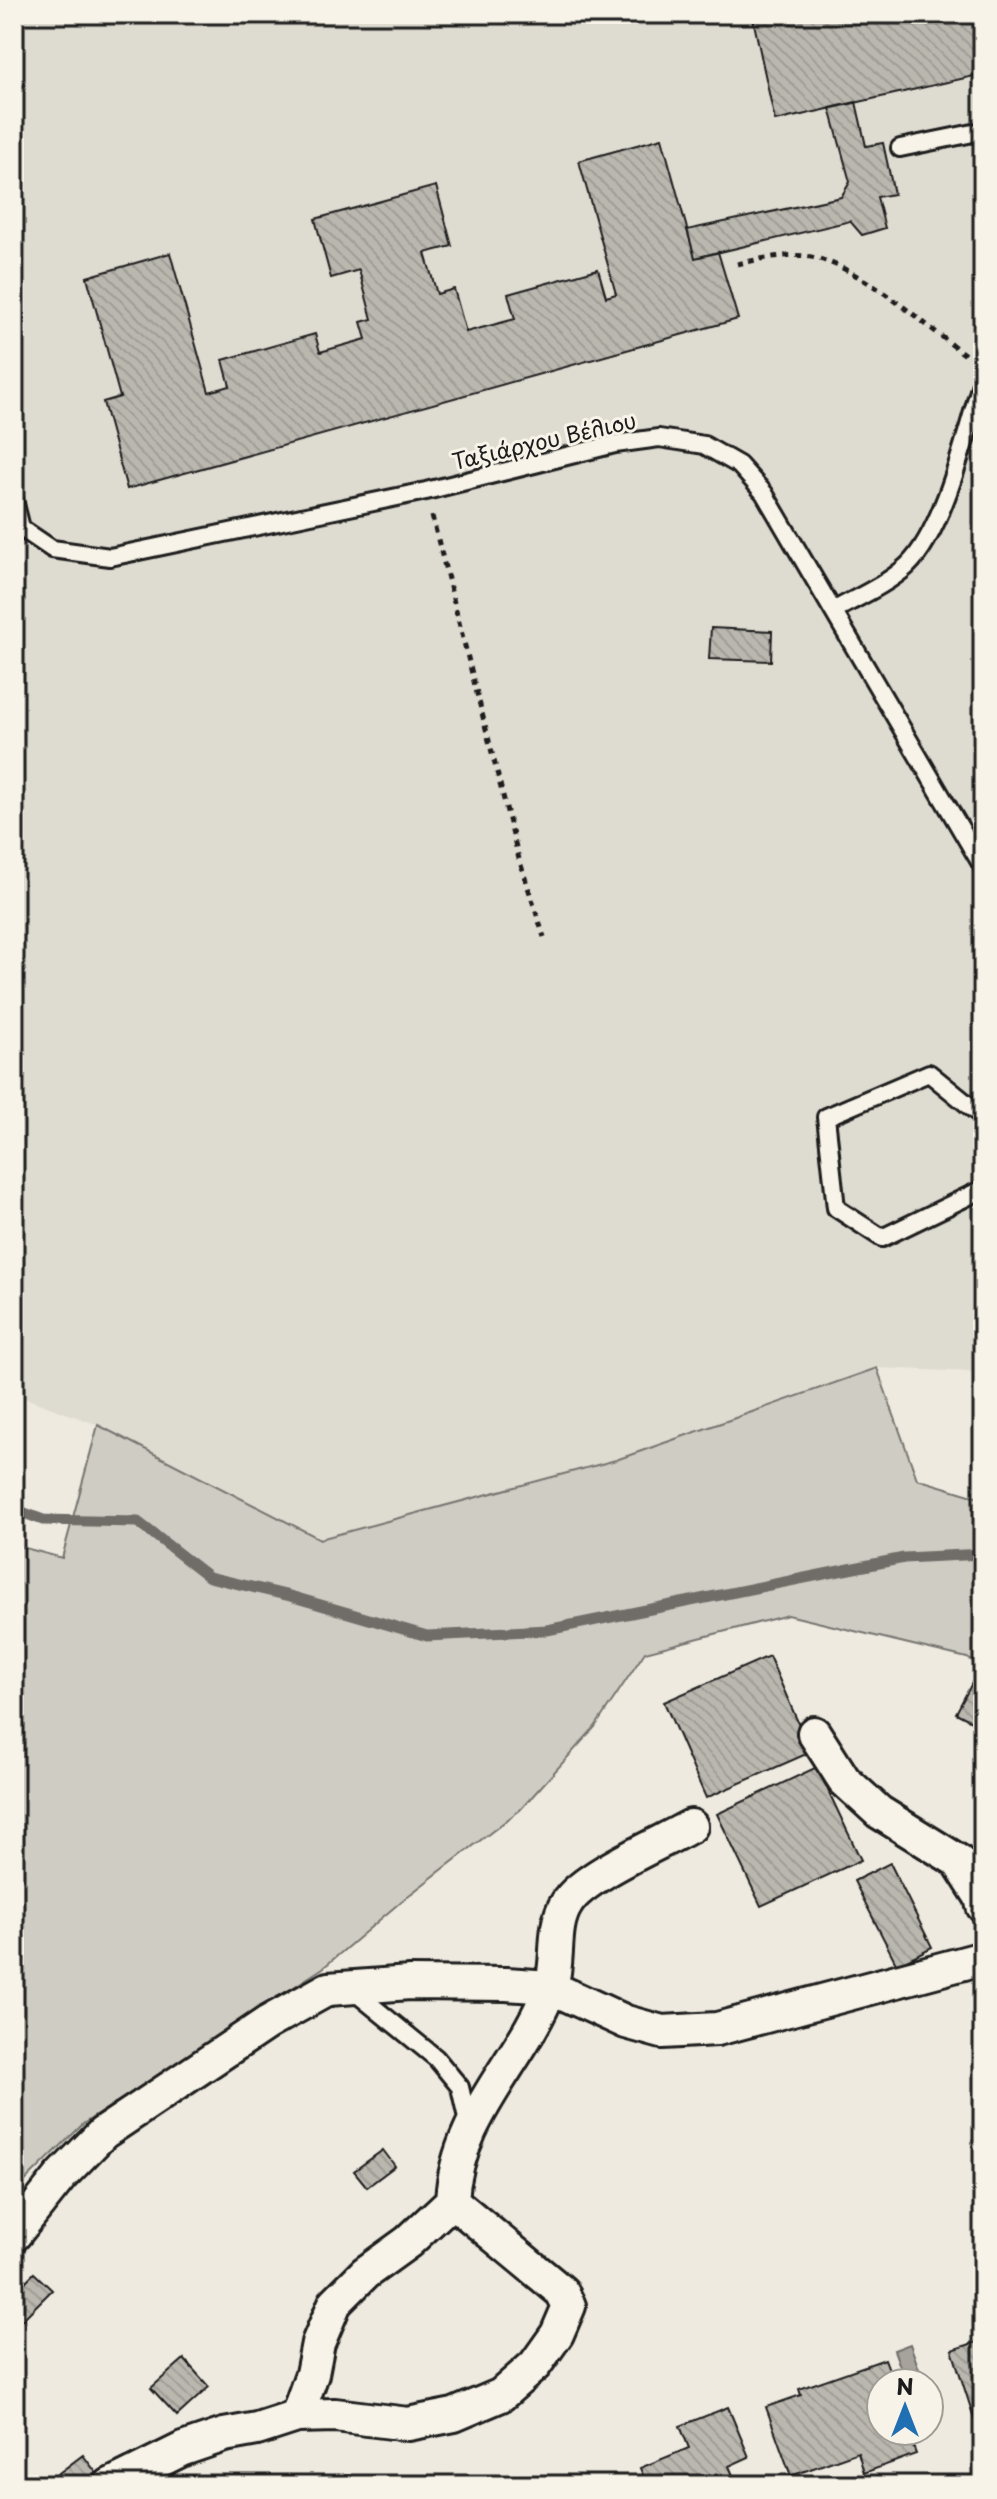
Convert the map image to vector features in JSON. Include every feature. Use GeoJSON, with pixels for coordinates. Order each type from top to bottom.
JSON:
{"type":"FeatureCollection","features":[{"type":"Feature","properties":{"kind":"street"},"geometry":{"type":"LineString","coordinates":[[814,1733],[844,1780],[879,1812],[958,1861],[981,1897],[983,1906]]}},
{"type":"Feature","properties":{"kind":"street"},"geometry":{"type":"LineString","coordinates":[[297,2416],[312,2374],[318,2343],[335,2303],[365,2273],[408,2242],[452,2201],[453,2175],[469,2129],[492,2087],[518,2050],[550,1987],[557,1964],[558,1923],[567,1901],[595,1878],[691,1826]]}},
{"type":"Feature","properties":{"kind":"street"},"geometry":{"type":"LineString","coordinates":[[14,2235],[61,2176],[103,2133],[267,2023],[328,1989],[423,1983],[550,1987],[626,2022],[662,2032],[717,2029],[983,1958]]}},
{"type":"Feature","properties":{"kind":"street"},"geometry":{"type":"LineString","coordinates":[[110,2485],[183,2449],[297,2416],[335,2415],[408,2424],[454,2415],[501,2395],[535,2365],[565,2318],[569,2306],[562,2292],[452,2201]]}},
{"type":"Feature","properties":{"kind":"lane"},"geometry":{"type":"LineString","coordinates":[[900,148],[983,131]]}},
{"type":"Feature","properties":{"kind":"lane"},"geometry":{"type":"LineString","coordinates":[[833,611],[885,583],[908,564],[927,540],[942,508],[983,377]]}},
{"type":"Feature","properties":{"kind":"lane","name":"Ταξιάρχου Βέλιου"},"geometry":{"type":"LineString","coordinates":[[14,500],[21,528],[52,549],[110,557],[426,491],[615,444],[659,438],[704,445],[739,465],[764,493],[983,867]]}},
{"type":"Feature","properties":{"kind":"lane"},"geometry":{"type":"LineString","coordinates":[[983,1117],[929,1073],[826,1117],[836,1208],[882,1238],[983,1189]]}},
{"type":"Feature","properties":{"kind":"lane"},"geometry":{"type":"LineString","coordinates":[[348,1987],[436,2058],[460,2087],[469,2129]]}},
{"type":"Feature","properties":{"kind":"path"},"geometry":{"type":"LineString","coordinates":[[737,264],[771,256],[807,256],[841,267],[971,359]]}},
{"type":"Feature","properties":{"kind":"path"},"geometry":{"type":"LineString","coordinates":[[426,491],[511,829],[544,937]]}},
{"type":"Feature","properties":{"kind":"shaded area"},"geometry":{"type":"Polygon","coordinates":[[[14,14],[983,14],[983,1375],[975,1372],[876,1368],[616,1460],[319,1539],[98,1425],[14,1394],[14,14]]]}},
{"type":"Feature","properties":{"kind":"shaded area"},"geometry":{"type":"Polygon","coordinates":[[[877,1368],[917,1479],[983,1499],[983,1667],[967,1658],[788,1615],[645,1652],[595,1727],[520,1810],[404,1899],[323,1968],[83,2124],[14,2192],[14,1545],[62,1558],[98,1425],[320,1539],[616,1460],[877,1368]]]}},
{"type":"Feature","properties":{"kind":"shaded area"},"geometry":{"type":"Polygon","coordinates":[[[910,2344],[918,2367],[900,2367],[894,2350],[910,2344]]]}},
{"type":"Feature","properties":{"kind":"building"},"geometry":{"type":"Polygon","coordinates":[[[752,14],[973,14],[983,50],[983,74],[775,121],[752,14]]]}},
{"type":"Feature","properties":{"kind":"building"},"geometry":{"type":"Polygon","coordinates":[[[856,102],[866,146],[883,143],[894,194],[877,197],[885,228],[862,235],[850,221],[695,258],[687,230],[841,197],[850,182],[830,108],[856,102]]]}},
{"type":"Feature","properties":{"kind":"building"},"geometry":{"type":"Polygon","coordinates":[[[662,138],[695,258],[718,252],[738,319],[127,489],[103,402],[120,397],[87,277],[170,253],[209,392],[230,386],[223,360],[315,334],[320,352],[366,339],[361,322],[372,319],[359,270],[331,278],[315,219],[436,186],[452,246],[425,253],[437,294],[454,289],[466,332],[515,319],[508,294],[598,269],[606,297],[616,294],[579,161],[662,138]]]}},
{"type":"Feature","properties":{"kind":"building"},"geometry":{"type":"Polygon","coordinates":[[[711,628],[772,631],[771,661],[709,659],[711,628]]]}},
{"type":"Feature","properties":{"kind":"building"},"geometry":{"type":"Polygon","coordinates":[[[769,1656],[811,1752],[706,1798],[664,1702],[769,1656]]]}},
{"type":"Feature","properties":{"kind":"building"},"geometry":{"type":"Polygon","coordinates":[[[973,1681],[983,1686],[983,1727],[956,1713],[973,1681]]]}},
{"type":"Feature","properties":{"kind":"building"},"geometry":{"type":"Polygon","coordinates":[[[817,1767],[861,1860],[761,1906],[717,1814],[817,1767]]]}},
{"type":"Feature","properties":{"kind":"building"},"geometry":{"type":"Polygon","coordinates":[[[890,1863],[932,1947],[897,1965],[854,1881],[890,1863]]]}},
{"type":"Feature","properties":{"kind":"building"},"geometry":{"type":"Polygon","coordinates":[[[383,2150],[395,2166],[367,2187],[354,2171],[383,2150]]]}},
{"type":"Feature","properties":{"kind":"building"},"geometry":{"type":"Polygon","coordinates":[[[34,2273],[52,2290],[16,2326],[14,2293],[34,2273]]]}},
{"type":"Feature","properties":{"kind":"building"},"geometry":{"type":"Polygon","coordinates":[[[983,2340],[983,2419],[975,2421],[952,2350],[983,2340]]]}},
{"type":"Feature","properties":{"kind":"building"},"geometry":{"type":"Polygon","coordinates":[[[184,2359],[209,2387],[177,2416],[151,2388],[184,2359]]]}},
{"type":"Feature","properties":{"kind":"building"},"geometry":{"type":"Polygon","coordinates":[[[885,2359],[888,2367],[865,2367],[865,2447],[913,2447],[916,2454],[864,2473],[858,2452],[791,2476],[766,2407],[801,2395],[799,2389],[885,2359]]]}},
{"type":"Feature","properties":{"kind":"building"},"geometry":{"type":"Polygon","coordinates":[[[728,2407],[749,2457],[729,2466],[737,2485],[647,2485],[640,2468],[689,2448],[680,2426],[728,2407]]]}},
{"type":"Feature","properties":{"kind":"building"},"geometry":{"type":"Polygon","coordinates":[[[83,2455],[101,2479],[93,2485],[43,2485],[83,2455]]]}},
{"type":"Feature","properties":{"kind":"waterway"},"geometry":{"type":"LineString","coordinates":[[14,1509],[43,1520],[138,1522],[209,1577],[290,1596],[427,1636],[547,1630],[904,1558],[983,1554]]}}]}
